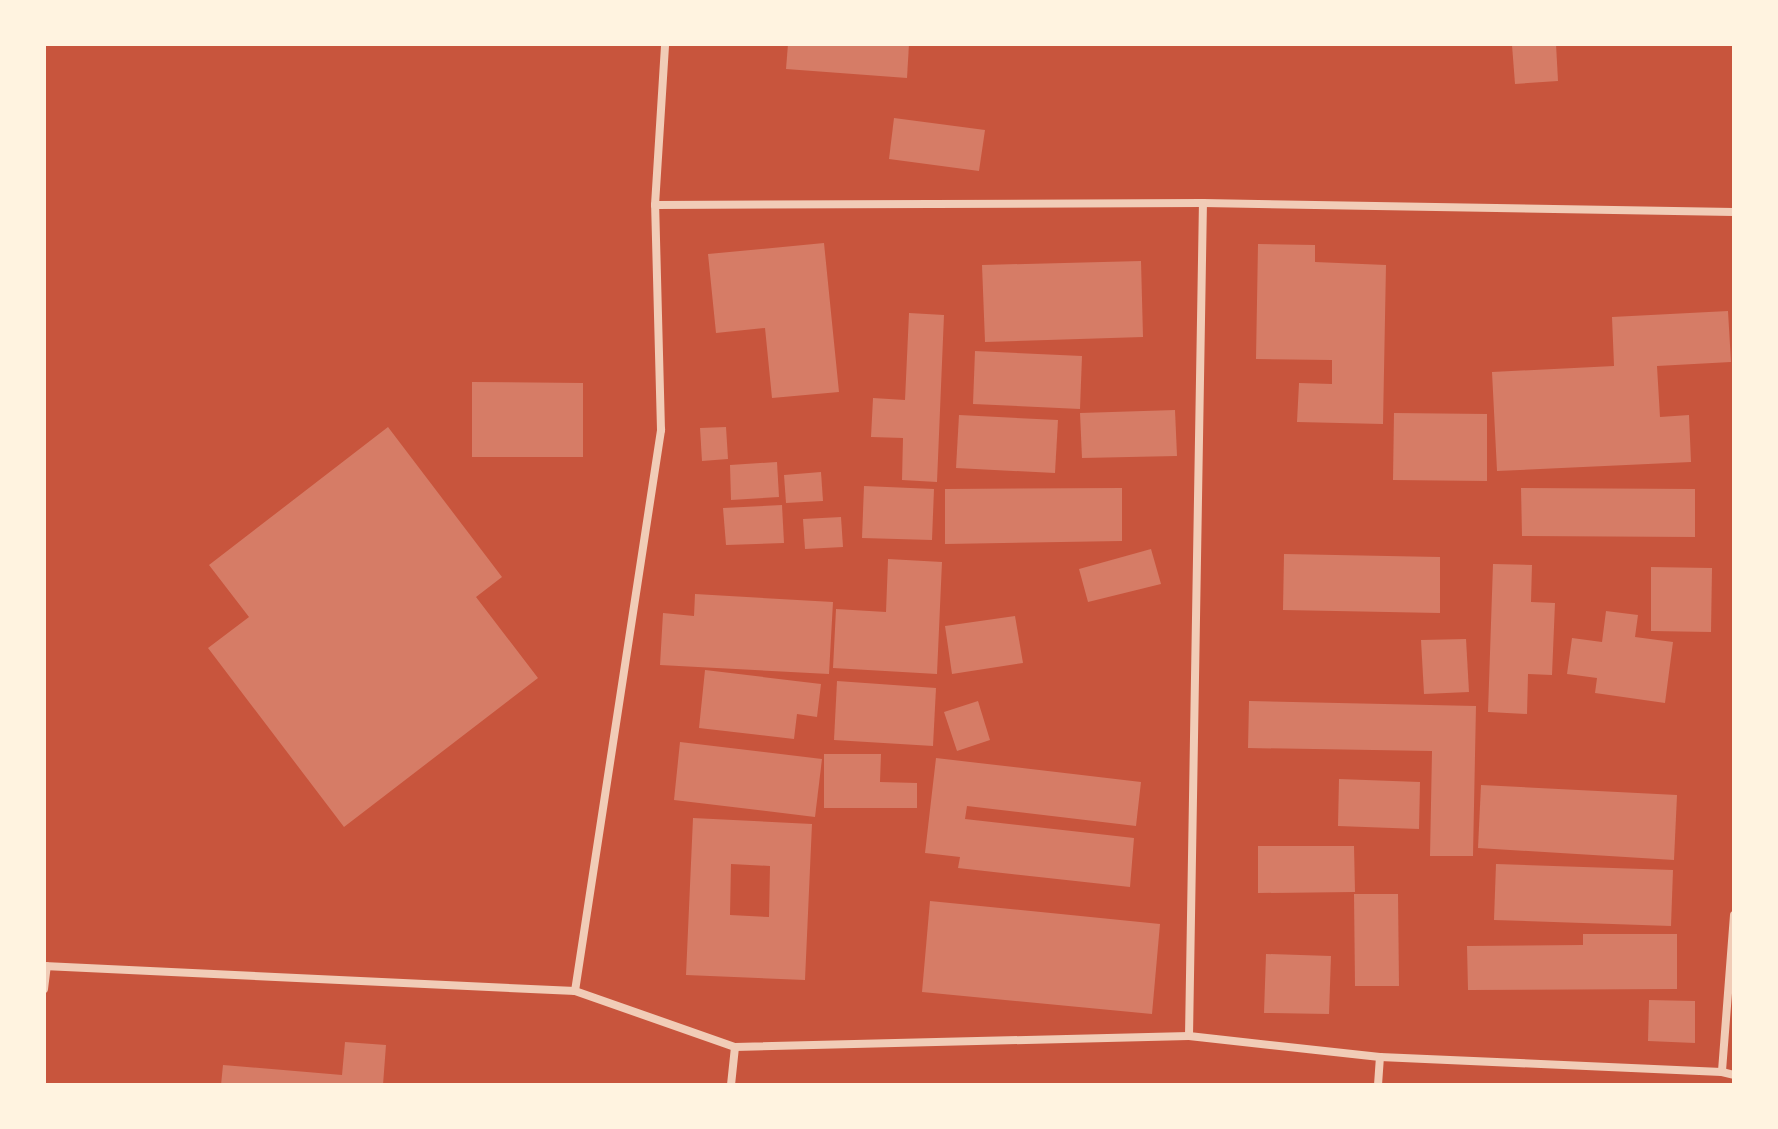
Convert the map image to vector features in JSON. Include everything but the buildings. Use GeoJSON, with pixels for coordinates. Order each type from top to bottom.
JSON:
{"type":"FeatureCollection","features":[{"type":"Feature","properties":{"kind":"street"},"geometry":{"type":"LineString","coordinates":[[575,991],[661,430],[655,205],[665,44]]}},
{"type":"Feature","properties":{"kind":"street"},"geometry":{"type":"LineString","coordinates":[[655,205],[1203,203],[1734,212]]}},
{"type":"Feature","properties":{"kind":"street"},"geometry":{"type":"LineString","coordinates":[[1189,1036],[1203,203]]}},
{"type":"Feature","properties":{"kind":"street"},"geometry":{"type":"LineString","coordinates":[[1722,1072],[1734,915]]}},
{"type":"Feature","properties":{"kind":"street"},"geometry":{"type":"LineString","coordinates":[[44,989],[45,966],[575,991],[735,1047],[1189,1036],[1380,1057],[1734,1075]]}},
{"type":"Feature","properties":{"kind":"street"},"geometry":{"type":"LineString","coordinates":[[731,1085],[735,1047]]}},
{"type":"Feature","properties":{"kind":"street"},"geometry":{"type":"LineString","coordinates":[[1378,1085],[1380,1057]]}}]}
